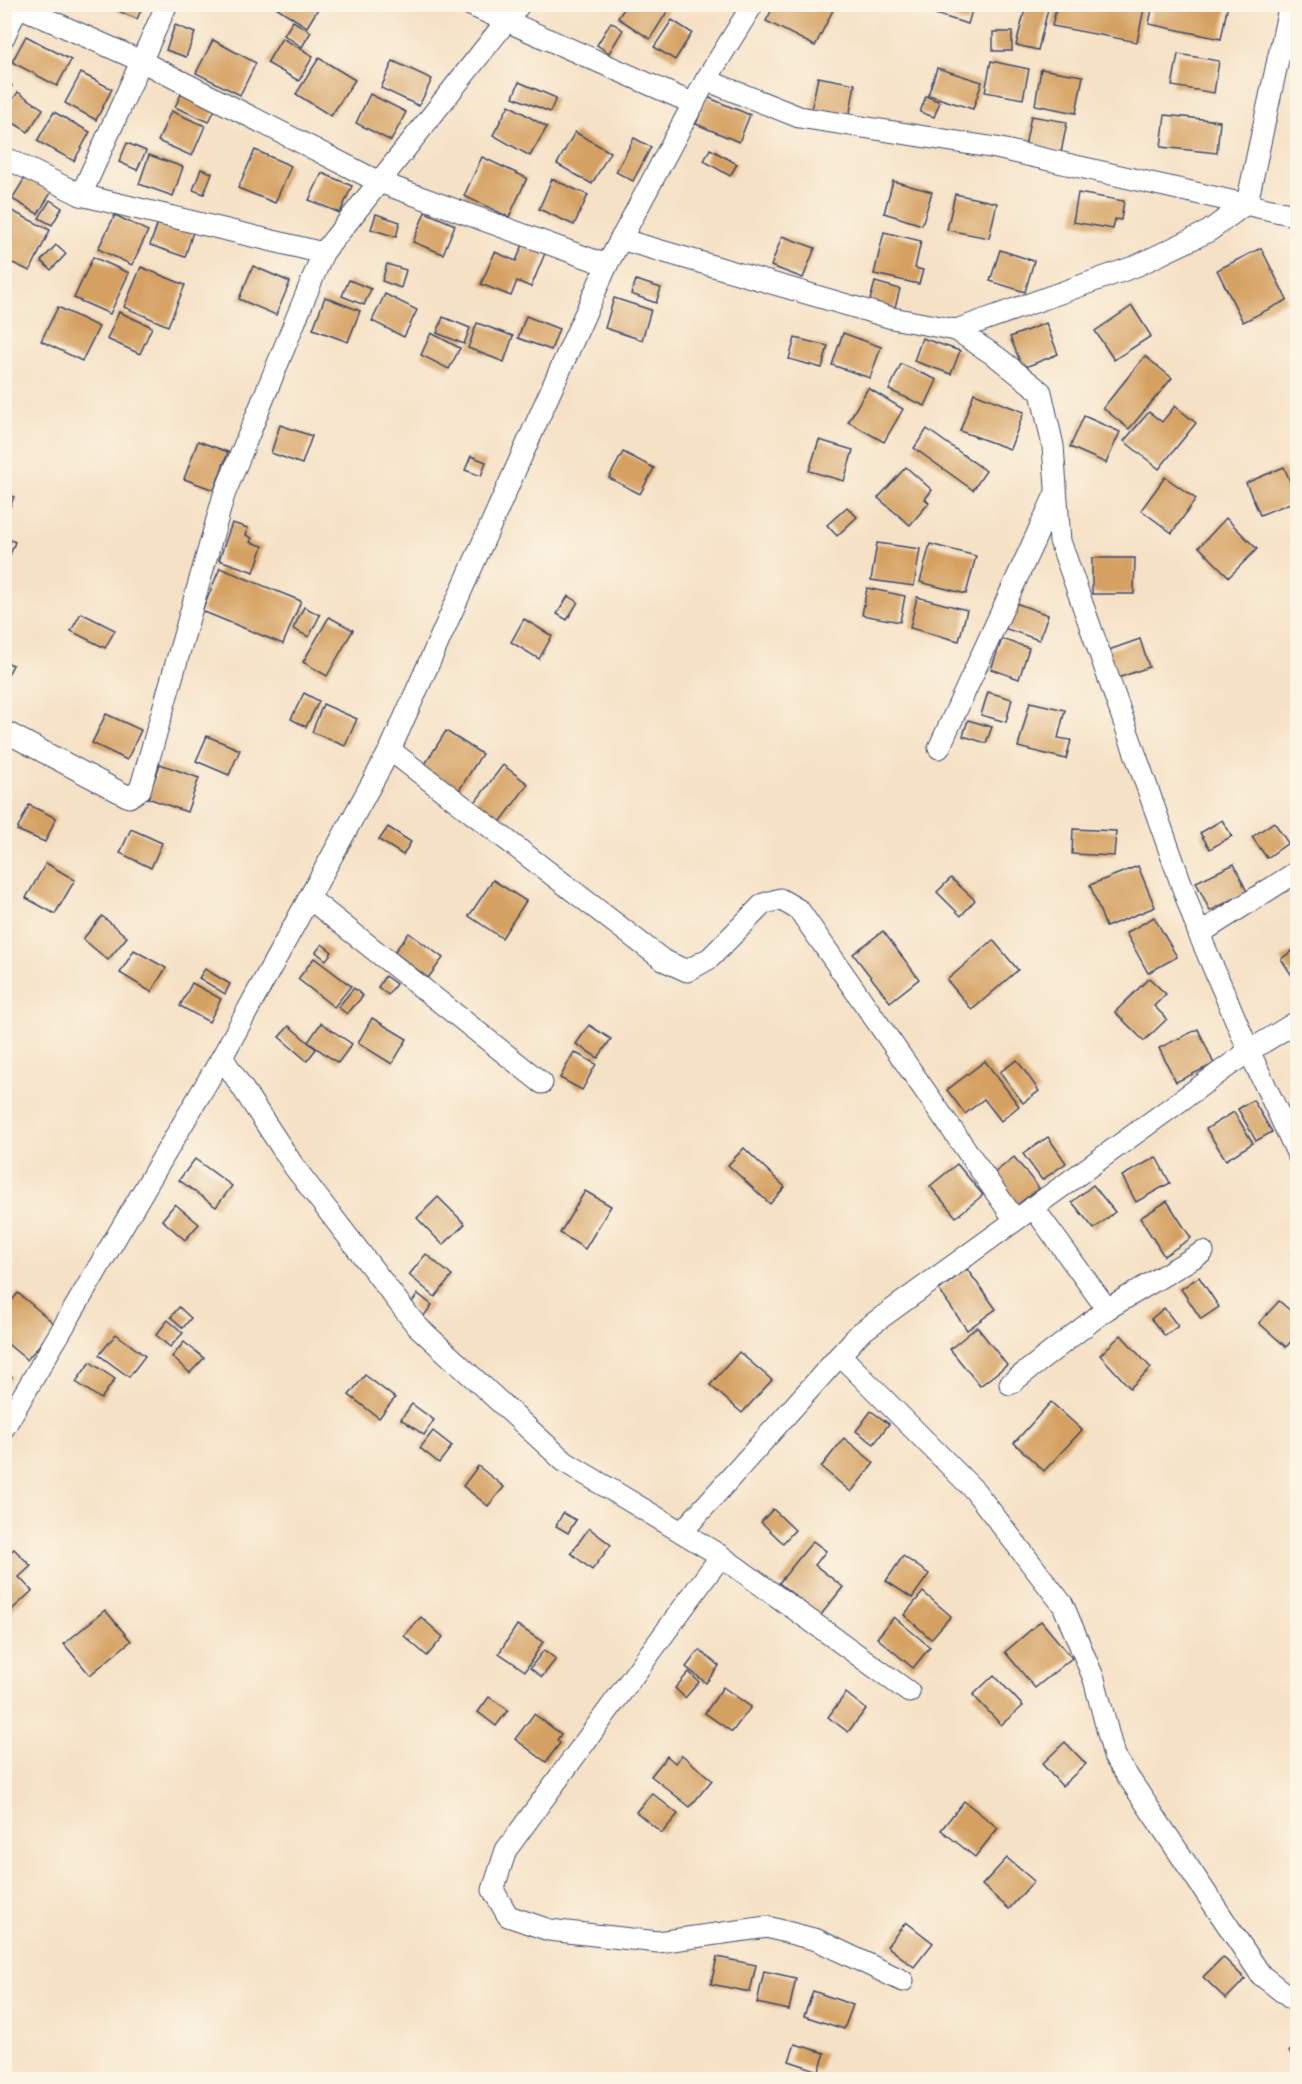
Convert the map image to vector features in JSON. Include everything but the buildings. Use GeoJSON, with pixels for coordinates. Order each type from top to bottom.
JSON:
{"type":"FeatureCollection","features":[{"type":"Feature","properties":{"kind":"street"},"geometry":{"type":"LineString","coordinates":[[81,195],[167,4]]}},
{"type":"Feature","properties":{"kind":"street"},"geometry":{"type":"LineString","coordinates":[[468,4],[694,104]]}},
{"type":"Feature","properties":{"kind":"street"},"geometry":{"type":"LineString","coordinates":[[4,731],[129,797],[140,790],[224,495],[323,253],[520,4]]}},
{"type":"Feature","properties":{"kind":"street"},"geometry":{"type":"LineString","coordinates":[[4,1428],[222,1057],[390,750],[607,265],[706,80],[753,4]]}},
{"type":"Feature","properties":{"kind":"street"},"geometry":{"type":"LineString","coordinates":[[956,330],[1136,266],[1209,231],[1247,203],[1290,4]]}},
{"type":"Feature","properties":{"kind":"street"},"geometry":{"type":"LineString","coordinates":[[4,37],[17,5],[141,61],[379,182],[607,265]]}},
{"type":"Feature","properties":{"kind":"street"},"geometry":{"type":"LineString","coordinates":[[706,80],[799,117],[996,148],[1298,216]]}},
{"type":"Feature","properties":{"kind":"street"},"geometry":{"type":"LineString","coordinates":[[4,157],[81,195],[323,253]]}},
{"type":"Feature","properties":{"kind":"street"},"geometry":{"type":"LineString","coordinates":[[621,239],[892,318],[956,330],[997,357],[1041,392],[1053,446],[1060,541],[1199,934],[1249,1051],[1298,1155]]}},
{"type":"Feature","properties":{"kind":"street"},"geometry":{"type":"LineString","coordinates":[[939,748],[1056,492]]}},
{"type":"Feature","properties":{"kind":"street"},"geometry":{"type":"LineString","coordinates":[[390,750],[663,960],[687,972],[710,958],[763,904],[780,899],[799,910],[1015,1221]]}},
{"type":"Feature","properties":{"kind":"street"},"geometry":{"type":"LineString","coordinates":[[1199,934],[1298,872]]}},
{"type":"Feature","properties":{"kind":"street"},"geometry":{"type":"LineString","coordinates":[[310,899],[542,1083]]}},
{"type":"Feature","properties":{"kind":"street"},"geometry":{"type":"LineString","coordinates":[[682,1532],[860,1334],[1249,1051],[1298,1021]]}},
{"type":"Feature","properties":{"kind":"street"},"geometry":{"type":"LineString","coordinates":[[222,1057],[295,1168],[416,1325],[565,1462],[721,1556],[909,1692]]}},
{"type":"Feature","properties":{"kind":"street"},"geometry":{"type":"LineString","coordinates":[[1033,1207],[1107,1309]]}},
{"type":"Feature","properties":{"kind":"street"},"geometry":{"type":"LineString","coordinates":[[1010,1384],[1107,1309],[1203,1251]]}},
{"type":"Feature","properties":{"kind":"street"},"geometry":{"type":"LineString","coordinates":[[840,1355],[975,1491],[1063,1605],[1094,1679],[1114,1756],[1261,1975],[1298,2004]]}},
{"type":"Feature","properties":{"kind":"street"},"geometry":{"type":"LineString","coordinates":[[721,1556],[506,1850],[493,1890],[508,1916],[549,1930],[658,1942],[767,1927],[817,1940],[903,1981]]}}]}
